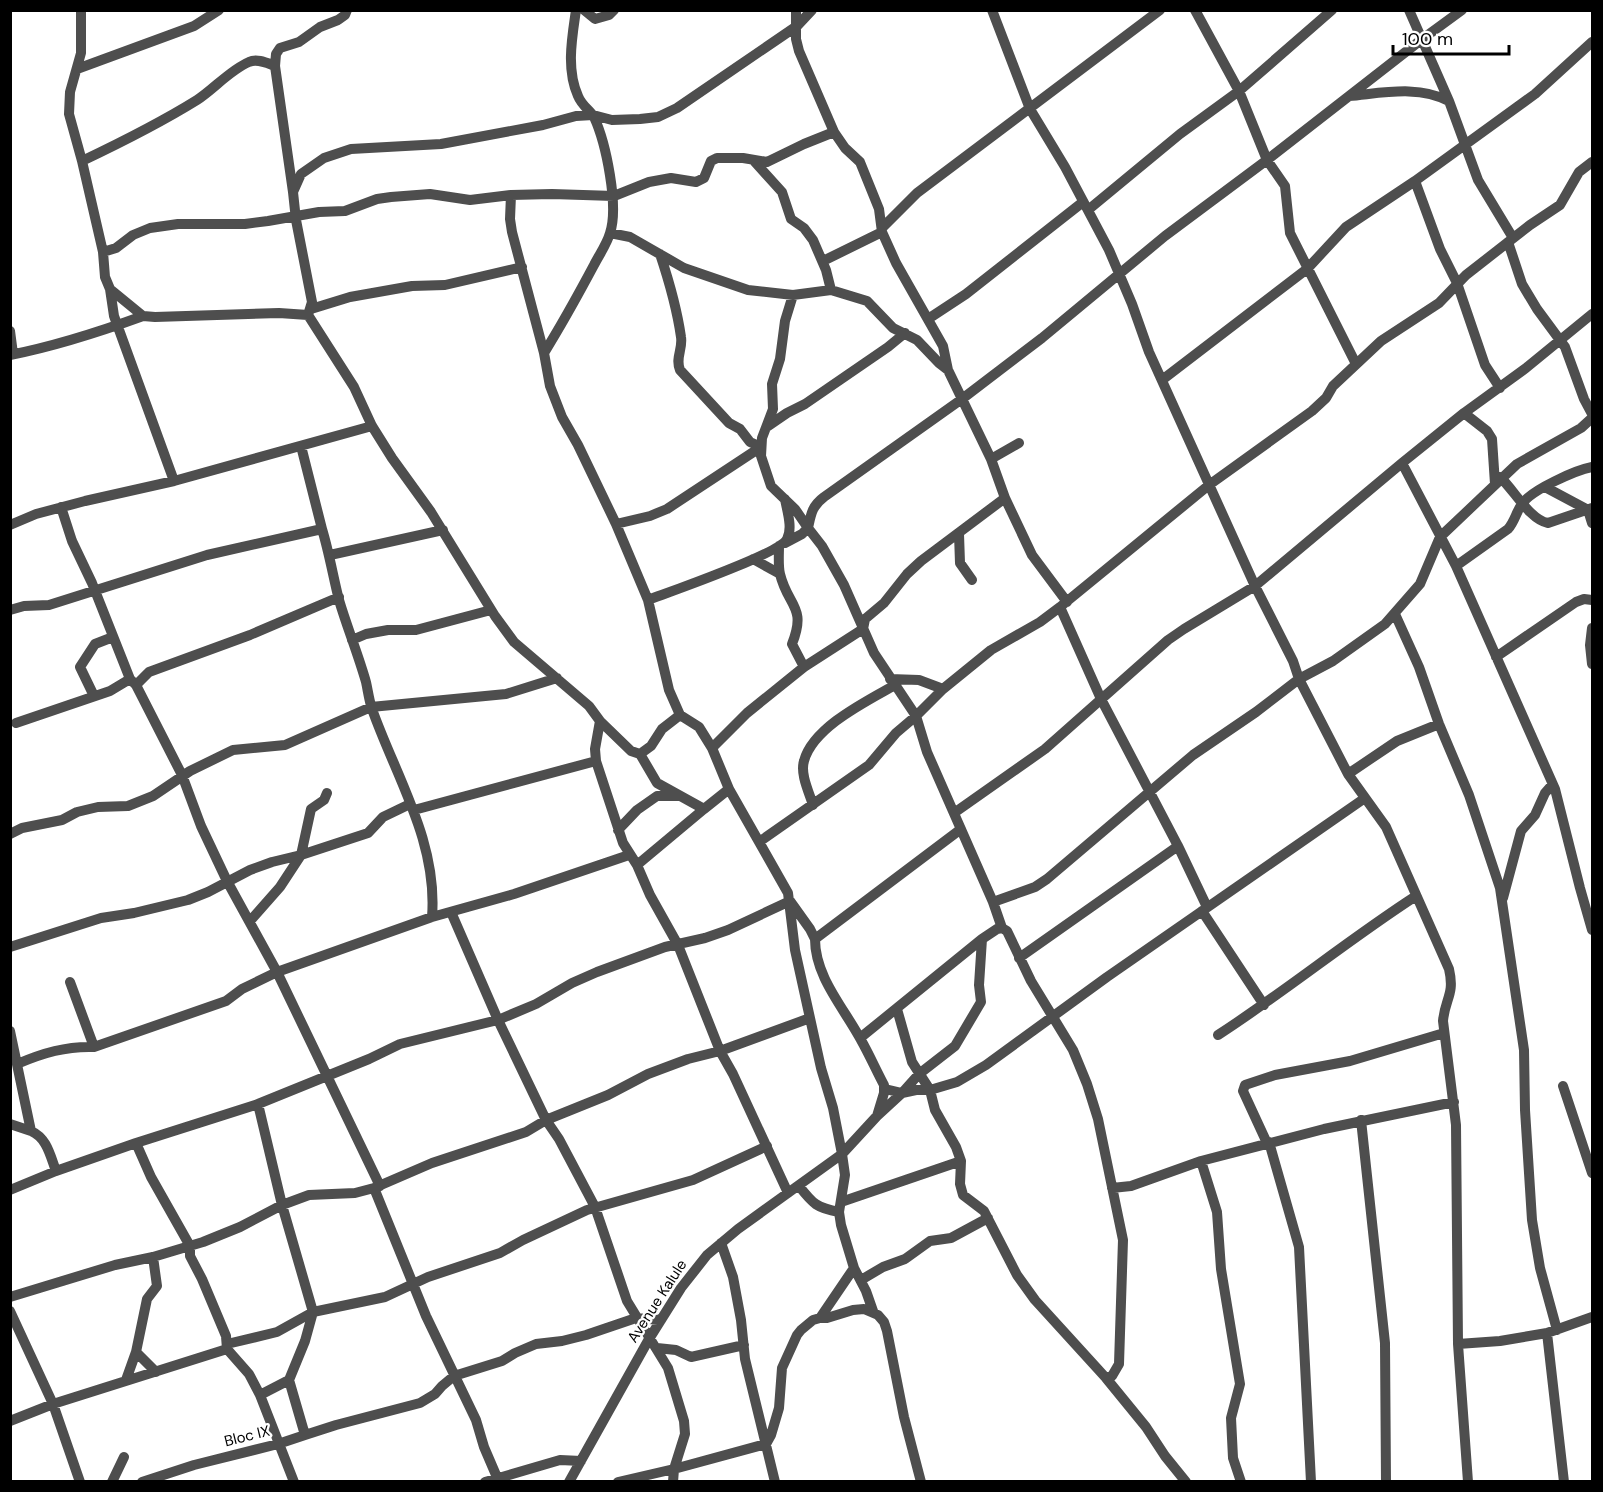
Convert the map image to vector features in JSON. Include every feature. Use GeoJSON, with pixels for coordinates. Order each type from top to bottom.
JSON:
{"type":"FeatureCollection","features":[{"type":"Feature","properties":{"kind":"street"},"geometry":{"type":"LineString","coordinates":[[81,10],[81,53],[70,92],[69,114],[103,252],[105,277],[110,289],[114,316],[174,481]]}},
{"type":"Feature","properties":{"kind":"street"},"geometry":{"type":"LineString","coordinates":[[77,69],[194,26],[219,10]]}},
{"type":"Feature","properties":{"kind":"street"},"geometry":{"type":"LineString","coordinates":[[346,10],[345,15],[338,20],[320,27],[298,42],[280,48],[276,54],[275,66],[296,216],[311,294],[309,312],[354,387],[372,426],[443,530],[490,609],[514,642],[589,706],[600,721],[631,751],[640,754],[657,783],[704,809]]}},
{"type":"Feature","properties":{"kind":"street"},"geometry":{"type":"LineString","coordinates":[[544,352],[569,313],[610,233],[614,196],[601,138],[593,115],[583,107],[577,94],[571,67],[571,41],[576,10]]}},
{"type":"Feature","properties":{"kind":"street"},"geometry":{"type":"LineString","coordinates":[[584,10],[595,19],[609,15],[614,10]]}},
{"type":"Feature","properties":{"kind":"street"},"geometry":{"type":"LineString","coordinates":[[796,10],[796,39],[799,51],[834,132],[844,148],[860,162],[879,209],[882,230],[896,264],[943,346],[948,370],[991,459],[1005,498],[1032,555],[1063,605],[1101,699],[1178,846],[1204,909],[1264,1005]]}},
{"type":"Feature","properties":{"kind":"street"},"geometry":{"type":"LineString","coordinates":[[293,192],[300,174],[308,168],[324,158],[351,149],[441,144],[543,125],[576,116],[593,115],[612,120],[658,117],[677,108],[797,26],[812,10]]}},
{"type":"Feature","properties":{"kind":"street"},"geometry":{"type":"LineString","coordinates":[[992,10],[1030,109],[1065,167],[1119,273],[1149,352],[1255,586],[1293,661],[1299,679],[1348,774],[1386,827],[1449,969],[1453,984],[1444,1013],[1444,1033],[1456,1125],[1458,1344],[1468,1482]]}},
{"type":"Feature","properties":{"kind":"street"},"geometry":{"type":"LineString","coordinates":[[823,261],[882,230],[917,193],[1160,10]]}},
{"type":"Feature","properties":{"kind":"street"},"geometry":{"type":"LineString","coordinates":[[1195,10],[1239,91],[1267,160],[1285,186],[1290,233],[1356,364]]}},
{"type":"Feature","properties":{"kind":"street"},"geometry":{"type":"LineString","coordinates":[[928,320],[1086,206],[1239,91],[1332,10]]}},
{"type":"Feature","properties":{"kind":"street"},"geometry":{"type":"LineString","coordinates":[[993,902],[1035,887],[1047,879],[1149,790],[1193,755],[1299,679],[1333,661],[1373,634],[1395,614],[1423,578],[1440,537],[1498,481],[1517,464],[1587,430],[1593,416],[1584,399],[1565,347],[1522,284],[1511,240],[1478,180],[1449,101],[1409,10]]}},
{"type":"Feature","properties":{"kind":"street"},"geometry":{"type":"LineString","coordinates":[[648,600],[753,559],[790,541],[808,528],[811,510],[824,497],[962,399],[1042,338],[1119,273],[1462,10]]}},
{"type":"Feature","properties":{"kind":"street"},"geometry":{"type":"LineString","coordinates":[[1162,380],[1307,269],[1346,227],[1415,181],[1535,94],[1593,42]]}},
{"type":"Feature","properties":{"kind":"street"},"geometry":{"type":"LineString","coordinates":[[82,161],[140,134],[198,100],[252,60],[275,66]]}},
{"type":"Feature","properties":{"kind":"street"},"geometry":{"type":"LineString","coordinates":[[1348,96],[1408,91],[1436,95],[1449,101]]}},
{"type":"Feature","properties":{"kind":"street"},"geometry":{"type":"LineString","coordinates":[[103,252],[116,248],[133,235],[150,228],[178,224],[245,224],[319,212],[345,211],[376,199],[405,195],[444,195],[470,200],[511,195],[614,196],[649,182],[671,178],[696,182],[704,178],[711,161],[717,158],[743,158],[766,162],[834,132]]}},
{"type":"Feature","properties":{"kind":"street"},"geometry":{"type":"LineString","coordinates":[[754,161],[782,192],[791,219],[804,228],[813,240],[823,261],[831,290]]}},
{"type":"Feature","properties":{"kind":"street"},"geometry":{"type":"LineString","coordinates":[[759,842],[869,765],[896,733],[943,689],[991,650],[1040,622],[1063,605],[1209,485],[1312,411],[1326,398],[1333,386],[1382,341],[1439,303],[1457,283],[1560,205],[1579,172],[1593,162]]}},
{"type":"Feature","properties":{"kind":"street"},"geometry":{"type":"LineString","coordinates":[[1415,181],[1440,249],[1457,283],[1485,365],[1500,388]]}},
{"type":"Feature","properties":{"kind":"street"},"geometry":{"type":"LineString","coordinates":[[511,195],[510,219],[544,352],[550,386],[561,417],[578,445],[616,524],[648,600],[669,690],[680,715],[699,727],[712,748],[729,789],[782,880],[790,901],[815,939],[818,956],[831,990],[860,1038],[885,1089],[877,1116]]}},
{"type":"Feature","properties":{"kind":"street"},"geometry":{"type":"LineString","coordinates":[[610,233],[630,237],[684,268],[748,290],[793,295],[831,290],[867,301],[893,328],[917,340],[948,370]]}},
{"type":"Feature","properties":{"kind":"street"},"geometry":{"type":"LineString","coordinates":[[660,253],[673,294],[682,341],[677,363],[680,370],[729,423],[740,429],[750,442],[761,447]]}},
{"type":"Feature","properties":{"kind":"street"},"geometry":{"type":"LineString","coordinates":[[10,332],[12,354],[43,349],[143,316],[309,312],[350,297],[412,286],[445,285],[522,267]]}},
{"type":"Feature","properties":{"kind":"street"},"geometry":{"type":"LineString","coordinates":[[110,289],[143,316]]}},
{"type":"Feature","properties":{"kind":"street"},"geometry":{"type":"LineString","coordinates":[[793,295],[785,321],[780,358],[772,384],[773,409],[761,447],[761,456],[771,486],[795,509],[822,546],[844,585],[874,653],[916,716],[927,752],[993,902],[1002,928],[1007,932],[1042,1000],[1073,1050],[1087,1084],[1098,1119],[1123,1240],[1120,1356],[1117,1371],[1106,1378]]}},
{"type":"Feature","properties":{"kind":"street"},"geometry":{"type":"LineString","coordinates":[[954,813],[1045,749],[1150,655],[1184,629],[1255,586],[1464,413],[1500,388],[1593,314]]}},
{"type":"Feature","properties":{"kind":"street"},"geometry":{"type":"LineString","coordinates":[[768,426],[806,404],[881,353],[904,333]]}},
{"type":"Feature","properties":{"kind":"street"},"geometry":{"type":"LineString","coordinates":[[1464,413],[1487,431],[1492,439],[1498,481],[1544,523],[1590,509]]}},
{"type":"Feature","properties":{"kind":"street"},"geometry":{"type":"LineString","coordinates":[[10,525],[61,507],[174,481],[372,426]]}},
{"type":"Feature","properties":{"kind":"street"},"geometry":{"type":"LineString","coordinates":[[991,459],[1019,443]]}},
{"type":"Feature","properties":{"kind":"street"},"geometry":{"type":"LineString","coordinates":[[301,446],[339,597],[366,681],[371,707],[412,807],[429,858],[434,895],[432,917]]}},
{"type":"Feature","properties":{"kind":"street"},"geometry":{"type":"LineString","coordinates":[[616,524],[650,516],[667,509],[761,447]]}},
{"type":"Feature","properties":{"kind":"street"},"geometry":{"type":"LineString","coordinates":[[1402,463],[1456,567],[1555,789],[1593,930]]}},
{"type":"Feature","properties":{"kind":"street"},"geometry":{"type":"LineString","coordinates":[[1456,567],[1508,529],[1513,524],[1523,502],[1557,479],[1593,467]]}},
{"type":"Feature","properties":{"kind":"street"},"geometry":{"type":"LineString","coordinates":[[1545,487],[1590,509]]}},
{"type":"Feature","properties":{"kind":"street"},"geometry":{"type":"LineString","coordinates":[[712,748],[747,713],[804,667],[863,629],[865,619],[897,590],[907,574],[921,561],[1005,498]]}},
{"type":"Feature","properties":{"kind":"street"},"geometry":{"type":"LineString","coordinates":[[784,499],[789,535],[782,544],[780,574],[797,612],[797,635],[792,644],[804,667]]}},
{"type":"Feature","properties":{"kind":"street"},"geometry":{"type":"LineString","coordinates":[[61,507],[79,558],[133,682],[182,775],[201,826],[227,881],[277,972],[328,1077],[377,1187],[412,1283],[454,1376],[474,1414],[484,1448],[498,1479]]}},
{"type":"Feature","properties":{"kind":"street"},"geometry":{"type":"LineString","coordinates":[[795,509],[811,510]]}},
{"type":"Feature","properties":{"kind":"street"},"geometry":{"type":"LineString","coordinates":[[1590,509],[1593,523]]}},
{"type":"Feature","properties":{"kind":"street"},"geometry":{"type":"LineString","coordinates":[[10,610],[24,606],[49,605],[207,555],[322,529]]}},
{"type":"Feature","properties":{"kind":"street"},"geometry":{"type":"LineString","coordinates":[[330,555],[443,530]]}},
{"type":"Feature","properties":{"kind":"street"},"geometry":{"type":"LineString","coordinates":[[959,534],[960,563],[972,580]]}},
{"type":"Feature","properties":{"kind":"street"},"geometry":{"type":"LineString","coordinates":[[753,559],[780,574]]}},
{"type":"Feature","properties":{"kind":"street"},"geometry":{"type":"LineString","coordinates":[[16,723],[110,692],[133,682],[148,672],[250,635],[339,597]]}},
{"type":"Feature","properties":{"kind":"street"},"geometry":{"type":"LineString","coordinates":[[1496,657],[1576,602],[1584,599],[1592,601]]}},
{"type":"Feature","properties":{"kind":"street"},"geometry":{"type":"LineString","coordinates":[[352,640],[366,634],[388,630],[416,630],[490,609]]}},
{"type":"Feature","properties":{"kind":"street"},"geometry":{"type":"LineString","coordinates":[[1395,614],[1419,667],[1439,724],[1469,795],[1494,867],[1502,901],[1524,1050],[1525,1110],[1532,1220],[1552,1331],[1564,1482]]}},
{"type":"Feature","properties":{"kind":"street"},"geometry":{"type":"LineString","coordinates":[[1593,628],[1590,645],[1593,664]]}},
{"type":"Feature","properties":{"kind":"street"},"geometry":{"type":"LineString","coordinates":[[94,696],[80,667],[95,644],[113,637]]}},
{"type":"Feature","properties":{"kind":"street"},"geometry":{"type":"LineString","coordinates":[[10,834],[22,828],[62,820],[76,813],[98,807],[128,806],[153,796],[182,775],[233,750],[285,745],[371,707],[506,694],[557,678]]}},
{"type":"Feature","properties":{"kind":"street"},"geometry":{"type":"LineString","coordinates":[[813,806],[803,774],[803,761],[810,749],[832,725],[892,682],[919,680],[943,689]]}},
{"type":"Feature","properties":{"kind":"street"},"geometry":{"type":"LineString","coordinates":[[640,754],[651,746],[662,729],[680,715]]}},
{"type":"Feature","properties":{"kind":"street"},"geometry":{"type":"LineString","coordinates":[[600,721],[595,749],[596,761],[618,830],[629,855],[637,865],[650,895],[678,945],[720,1051],[788,1193]]}},
{"type":"Feature","properties":{"kind":"street"},"geometry":{"type":"LineString","coordinates":[[1348,774],[1397,741],[1439,724]]}},
{"type":"Feature","properties":{"kind":"street"},"geometry":{"type":"LineString","coordinates":[[10,946],[101,918],[188,900],[272,862],[368,833],[383,817],[412,807],[596,761]]}},
{"type":"Feature","properties":{"kind":"street"},"geometry":{"type":"LineString","coordinates":[[657,783],[657,796]]}},
{"type":"Feature","properties":{"kind":"street"},"geometry":{"type":"LineString","coordinates":[[1502,901],[1521,831],[1535,815],[1545,793],[1552,785]]}},
{"type":"Feature","properties":{"kind":"street"},"geometry":{"type":"LineString","coordinates":[[637,865],[729,789]]}},
{"type":"Feature","properties":{"kind":"street"},"geometry":{"type":"LineString","coordinates":[[250,921],[280,887],[301,855],[312,809],[324,800],[327,793]]}},
{"type":"Feature","properties":{"kind":"street"},"geometry":{"type":"LineString","coordinates":[[618,830],[637,810],[657,796],[680,796]]}},
{"type":"Feature","properties":{"kind":"street"},"geometry":{"type":"LineString","coordinates":[[885,1089],[902,1093],[930,1090],[957,1082],[986,1065],[1204,909],[1365,798]]}},
{"type":"Feature","properties":{"kind":"street"},"geometry":{"type":"LineString","coordinates":[[815,939],[961,829]]}},
{"type":"Feature","properties":{"kind":"street"},"geometry":{"type":"LineString","coordinates":[[1019,958],[1178,846]]}},
{"type":"Feature","properties":{"kind":"street"},"geometry":{"type":"LineString","coordinates":[[17,1064],[55,1050],[74,1046],[94,1047],[226,1001],[242,989],[277,972],[432,917],[514,894],[629,855]]}},
{"type":"Feature","properties":{"kind":"street"},"geometry":{"type":"LineString","coordinates":[[1218,1035],[1264,1005],[1350,940],[1416,896]]}},
{"type":"Feature","properties":{"kind":"street"},"geometry":{"type":"LineString","coordinates":[[10,1190],[136,1143],[258,1104],[328,1077],[400,1044],[498,1020],[536,1004],[572,983],[597,972],[665,947],[728,930],[790,901]]}},
{"type":"Feature","properties":{"kind":"street"},"geometry":{"type":"LineString","coordinates":[[790,901],[795,950],[842,1154],[844,1174],[840,1207],[841,1225],[854,1268],[873,1311],[884,1322],[887,1331],[904,1417],[921,1482]]}},
{"type":"Feature","properties":{"kind":"street"},"geometry":{"type":"LineString","coordinates":[[451,912],[498,1020],[546,1120],[559,1139],[595,1207],[627,1301],[668,1368],[685,1427],[672,1482]]}},
{"type":"Feature","properties":{"kind":"street"},"geometry":{"type":"LineString","coordinates":[[860,1038],[982,939],[1002,928]]}},
{"type":"Feature","properties":{"kind":"street","name":"Avenue Kalule"},"geometry":{"type":"LineString","coordinates":[[568,1482],[649,1339],[695,1268],[721,1243],[842,1154],[918,1074],[955,1046],[981,1002],[979,985],[982,939]]}},
{"type":"Feature","properties":{"kind":"street"},"geometry":{"type":"LineString","coordinates":[[70,982],[94,1047]]}},
{"type":"Feature","properties":{"kind":"street"},"geometry":{"type":"LineString","coordinates":[[897,1009],[909,1053],[918,1074],[930,1090],[934,1110],[956,1147],[961,1161],[960,1184],[963,1195],[984,1211],[1017,1275],[1035,1300],[1106,1378],[1146,1427],[1186,1482]]}},
{"type":"Feature","properties":{"kind":"street"},"geometry":{"type":"LineString","coordinates":[[10,1297],[115,1264],[153,1257],[190,1246],[240,1227],[282,1204],[309,1195],[356,1192],[377,1187],[432,1163],[519,1135],[546,1120],[608,1095],[648,1074],[810,1018]]}},
{"type":"Feature","properties":{"kind":"street"},"geometry":{"type":"LineString","coordinates":[[10,1031],[31,1131]]}},
{"type":"Feature","properties":{"kind":"street"},"geometry":{"type":"LineString","coordinates":[[1311,1482],[1299,1247],[1268,1143],[1243,1090],[1245,1085],[1275,1075],[1350,1061],[1444,1033]]}},
{"type":"Feature","properties":{"kind":"street"},"geometry":{"type":"LineString","coordinates":[[1563,1086],[1593,1173]]}},
{"type":"Feature","properties":{"kind":"street"},"geometry":{"type":"LineString","coordinates":[[1112,1188],[1151,1180],[1201,1161],[1268,1143],[1361,1120],[1454,1102]]}},
{"type":"Feature","properties":{"kind":"street"},"geometry":{"type":"LineString","coordinates":[[258,1104],[282,1204],[314,1312],[290,1380],[305,1435]]}},
{"type":"Feature","properties":{"kind":"street"},"geometry":{"type":"LineString","coordinates":[[1361,1120],[1385,1342],[1386,1482]]}},
{"type":"Feature","properties":{"kind":"street"},"geometry":{"type":"LineString","coordinates":[[10,1124],[38,1134],[44,1141],[56,1171]]}},
{"type":"Feature","properties":{"kind":"street"},"geometry":{"type":"LineString","coordinates":[[136,1143],[151,1177],[190,1246],[190,1256],[221,1323],[227,1347],[249,1374],[260,1395],[294,1482]]}},
{"type":"Feature","properties":{"kind":"street"},"geometry":{"type":"LineString","coordinates":[[10,1421],[53,1404],[277,1332],[314,1312],[385,1297],[412,1283],[500,1253],[595,1207],[693,1180],[767,1146]]}},
{"type":"Feature","properties":{"kind":"street"},"geometry":{"type":"LineString","coordinates":[[799,1186],[814,1204],[821,1208],[840,1207],[961,1161]]}},
{"type":"Feature","properties":{"kind":"street"},"geometry":{"type":"LineString","coordinates":[[1201,1161],[1217,1212],[1221,1269],[1240,1384],[1231,1418],[1233,1458],[1241,1482]]}},
{"type":"Feature","properties":{"kind":"street"},"geometry":{"type":"LineString","coordinates":[[861,1280],[904,1259],[925,1244],[951,1238],[988,1218]]}},
{"type":"Feature","properties":{"kind":"street"},"geometry":{"type":"LineString","coordinates":[[721,1243],[733,1277],[754,1401],[775,1482]]}},
{"type":"Feature","properties":{"kind":"street"},"geometry":{"type":"LineString","coordinates":[[126,1380],[136,1352],[147,1299],[157,1286],[153,1257]]}},
{"type":"Feature","properties":{"kind":"street"},"geometry":{"type":"LineString","coordinates":[[820,1318],[854,1268]]}},
{"type":"Feature","properties":{"kind":"street"},"geometry":{"type":"LineString","coordinates":[[618,1482],[766,1444],[780,1408],[782,1368],[797,1335],[813,1320],[837,1316],[853,1310],[873,1311]]}},
{"type":"Feature","properties":{"kind":"street"},"geometry":{"type":"LineString","coordinates":[[10,1311],[53,1404],[80,1482]]}},
{"type":"Feature","properties":{"kind":"street"},"geometry":{"type":"LineString","coordinates":[[1458,1344],[1500,1341],[1552,1331],[1593,1317]]}},
{"type":"Feature","properties":{"kind":"street"},"geometry":{"type":"LineString","coordinates":[[454,1376],[502,1361],[536,1344],[586,1335],[636,1318],[661,1320]]}},
{"type":"Feature","properties":{"kind":"street"},"geometry":{"type":"LineString","coordinates":[[657,1348],[676,1350],[691,1357],[744,1345]]}},
{"type":"Feature","properties":{"kind":"street"},"geometry":{"type":"LineString","coordinates":[[136,1352],[156,1372]]}},
{"type":"Feature","properties":{"kind":"street","name":"Bloc IX"},"geometry":{"type":"LineString","coordinates":[[142,1482],[194,1465],[278,1444],[336,1425],[420,1403],[435,1394],[454,1376]]}},
{"type":"Feature","properties":{"kind":"street"},"geometry":{"type":"LineString","coordinates":[[260,1395],[290,1380]]}},
{"type":"Feature","properties":{"kind":"street"},"geometry":{"type":"LineString","coordinates":[[112,1482],[124,1457]]}},
{"type":"Feature","properties":{"kind":"street"},"geometry":{"type":"LineString","coordinates":[[485,1482],[560,1460],[581,1461]]}}]}
